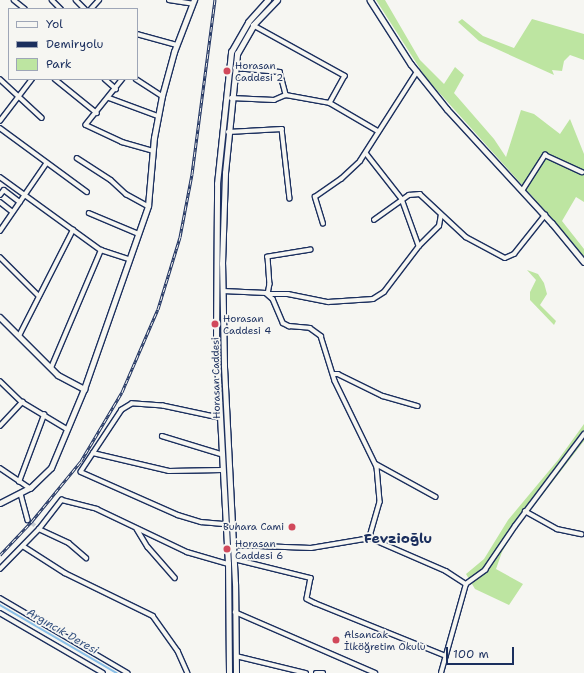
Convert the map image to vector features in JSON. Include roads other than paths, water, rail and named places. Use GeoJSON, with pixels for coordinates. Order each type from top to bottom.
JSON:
{"type":"FeatureCollection","features":[{"type":"Feature","properties":{"kind":"street"},"geometry":{"type":"LineString","coordinates":[[14,0],[24,8]]}},
{"type":"Feature","properties":{"kind":"street"},"geometry":{"type":"LineString","coordinates":[[52,0],[60,8]]}},
{"type":"Feature","properties":{"kind":"street"},"geometry":{"type":"LineString","coordinates":[[76,0],[85,8]]}},
{"type":"Feature","properties":{"kind":"street"},"geometry":{"type":"LineString","coordinates":[[92,8],[99,0]]}},
{"type":"Feature","properties":{"kind":"street"},"geometry":{"type":"LineString","coordinates":[[0,503],[21,494],[30,488],[54,464],[84,389],[139,234],[148,206],[153,151],[162,96],[177,45],[193,2],[169,0]]}},
{"type":"Feature","properties":{"kind":"street","name":"Horasan Caddesi"},"geometry":{"type":"LineString","coordinates":[[229,673],[228,564],[219,418],[215,210],[228,64],[233,47],[240,34],[268,0]]}},
{"type":"Feature","properties":{"kind":"street","name":"Horasan Caddesi"},"geometry":{"type":"LineString","coordinates":[[236,673],[234,559],[226,426],[223,212],[234,68],[240,48],[253,25],[277,0]]}},
{"type":"Feature","properties":{"kind":"street"},"geometry":{"type":"LineString","coordinates":[[370,0],[418,72],[447,109],[545,215],[584,262]]}},
{"type":"Feature","properties":{"kind":"street"},"geometry":{"type":"LineString","coordinates":[[253,25],[345,76],[330,103]]}},
{"type":"Feature","properties":{"kind":"street"},"geometry":{"type":"LineString","coordinates":[[138,34],[177,45]]}},
{"type":"Feature","properties":{"kind":"street"},"geometry":{"type":"LineString","coordinates":[[234,68],[280,72],[286,95]]}},
{"type":"Feature","properties":{"kind":"street"},"geometry":{"type":"LineString","coordinates":[[323,224],[315,197],[341,179],[366,153],[378,131],[418,72]]}},
{"type":"Feature","properties":{"kind":"street"},"geometry":{"type":"LineString","coordinates":[[0,79],[42,118]]}},
{"type":"Feature","properties":{"kind":"street"},"geometry":{"type":"LineString","coordinates":[[0,121],[20,98],[31,80]]}},
{"type":"Feature","properties":{"kind":"street"},"geometry":{"type":"LineString","coordinates":[[56,80],[98,113]]}},
{"type":"Feature","properties":{"kind":"street"},"geometry":{"type":"LineString","coordinates":[[106,80],[116,88]]}},
{"type":"Feature","properties":{"kind":"street"},"geometry":{"type":"LineString","coordinates":[[122,80],[98,113],[86,126],[122,142],[153,151]]}},
{"type":"Feature","properties":{"kind":"street"},"geometry":{"type":"LineString","coordinates":[[138,80],[162,96]]}},
{"type":"Feature","properties":{"kind":"street"},"geometry":{"type":"LineString","coordinates":[[231,98],[274,100],[286,95],[330,103],[378,131]]}},
{"type":"Feature","properties":{"kind":"street"},"geometry":{"type":"LineString","coordinates":[[109,98],[158,116]]}},
{"type":"Feature","properties":{"kind":"street"},"geometry":{"type":"LineString","coordinates":[[0,128],[46,164],[87,192]]}},
{"type":"Feature","properties":{"kind":"street"},"geometry":{"type":"LineString","coordinates":[[228,132],[282,128],[290,199]]}},
{"type":"Feature","properties":{"kind":"street"},"geometry":{"type":"LineString","coordinates":[[366,153],[402,199],[419,246]]}},
{"type":"Feature","properties":{"kind":"street"},"geometry":{"type":"LineString","coordinates":[[522,191],[544,155],[550,156],[574,171],[582,172]]}},
{"type":"Feature","properties":{"kind":"street"},"geometry":{"type":"LineString","coordinates":[[77,158],[111,180],[126,194],[148,206]]}},
{"type":"Feature","properties":{"kind":"street"},"geometry":{"type":"LineString","coordinates":[[0,230],[46,164]]}},
{"type":"Feature","properties":{"kind":"street"},"geometry":{"type":"LineString","coordinates":[[0,177],[101,250],[129,259]]}},
{"type":"Feature","properties":{"kind":"street"},"geometry":{"type":"LineString","coordinates":[[0,195],[4,190],[20,202]]}},
{"type":"Feature","properties":{"kind":"street"},"geometry":{"type":"LineString","coordinates":[[374,220],[402,199],[412,194],[420,194],[466,237],[505,258],[514,254],[545,215]]}},
{"type":"Feature","properties":{"kind":"street"},"geometry":{"type":"LineString","coordinates":[[0,202],[13,212]]}},
{"type":"Feature","properties":{"kind":"street"},"geometry":{"type":"LineString","coordinates":[[89,213],[139,234]]}},
{"type":"Feature","properties":{"kind":"street"},"geometry":{"type":"LineString","coordinates":[[223,291],[294,295],[328,302],[373,299],[384,292],[419,246],[440,224],[441,215]]}},
{"type":"Feature","properties":{"kind":"street"},"geometry":{"type":"LineString","coordinates":[[19,336],[72,230]]}},
{"type":"Feature","properties":{"kind":"street"},"geometry":{"type":"LineString","coordinates":[[51,368],[101,250]]}},
{"type":"Feature","properties":{"kind":"street"},"geometry":{"type":"LineString","coordinates":[[268,294],[270,284],[268,257],[311,250]]}},
{"type":"Feature","properties":{"kind":"street"},"geometry":{"type":"LineString","coordinates":[[0,257],[39,296]]}},
{"type":"Feature","properties":{"kind":"street"},"geometry":{"type":"LineString","coordinates":[[268,294],[274,301],[282,323],[289,326],[310,328],[318,333],[332,374],[376,464],[380,502],[370,538]]}},
{"type":"Feature","properties":{"kind":"street"},"geometry":{"type":"LineString","coordinates":[[0,317],[51,368],[64,379],[84,389]]}},
{"type":"Feature","properties":{"kind":"street"},"geometry":{"type":"LineString","coordinates":[[332,374],[338,374],[383,396],[418,406]]}},
{"type":"Feature","properties":{"kind":"street"},"geometry":{"type":"LineString","coordinates":[[0,381],[22,402],[67,429]]}},
{"type":"Feature","properties":{"kind":"street"},"geometry":{"type":"LineString","coordinates":[[0,426],[22,402]]}},
{"type":"Feature","properties":{"kind":"street"},"geometry":{"type":"LineString","coordinates":[[219,418],[163,406],[132,404],[122,410],[80,472],[178,515],[201,522],[226,524]]}},
{"type":"Feature","properties":{"kind":"street"},"geometry":{"type":"LineString","coordinates":[[19,482],[44,415]]}},
{"type":"Feature","properties":{"kind":"street"},"geometry":{"type":"LineString","coordinates":[[441,673],[466,584],[485,570],[525,511],[584,434]]}},
{"type":"Feature","properties":{"kind":"street"},"geometry":{"type":"LineString","coordinates":[[162,436],[221,454]]}},
{"type":"Feature","properties":{"kind":"street"},"geometry":{"type":"LineString","coordinates":[[93,453],[169,471],[222,470]]}},
{"type":"Feature","properties":{"kind":"street"},"geometry":{"type":"LineString","coordinates":[[376,464],[436,497]]}},
{"type":"Feature","properties":{"kind":"street"},"geometry":{"type":"LineString","coordinates":[[0,468],[30,488]]}},
{"type":"Feature","properties":{"kind":"street"},"geometry":{"type":"LineString","coordinates":[[21,494],[28,520]]}},
{"type":"Feature","properties":{"kind":"street"},"geometry":{"type":"LineString","coordinates":[[0,570],[39,529],[62,500],[97,509],[187,552],[228,564]]}},
{"type":"Feature","properties":{"kind":"street"},"geometry":{"type":"LineString","coordinates":[[525,511],[557,529],[581,534]]}},
{"type":"Feature","properties":{"kind":"street"},"geometry":{"type":"LineString","coordinates":[[136,528],[148,547],[175,578]]}},
{"type":"Feature","properties":{"kind":"street"},"geometry":{"type":"LineString","coordinates":[[39,529],[69,543],[86,558]]}},
{"type":"Feature","properties":{"kind":"street"},"geometry":{"type":"LineString","coordinates":[[233,545],[311,548],[370,538],[446,571],[466,584]]}},
{"type":"Feature","properties":{"kind":"street"},"geometry":{"type":"LineString","coordinates":[[23,546],[65,573],[153,616],[178,651],[188,673]]}},
{"type":"Feature","properties":{"kind":"street"},"geometry":{"type":"LineString","coordinates":[[234,559],[311,578],[307,599],[446,656]]}},
{"type":"Feature","properties":{"kind":"street"},"geometry":{"type":"LineString","coordinates":[[0,598],[128,673]]}},
{"type":"Feature","properties":{"kind":"street"},"geometry":{"type":"LineString","coordinates":[[235,612],[375,673]]}},
{"type":"Feature","properties":{"kind":"street"},"geometry":{"type":"LineString","coordinates":[[0,613],[103,673]]}},
{"type":"Feature","properties":{"kind":"street"},"geometry":{"type":"LineString","coordinates":[[236,656],[306,673]]}},
{"type":"Feature","properties":{"kind":"street"},"geometry":{"type":"LineString","coordinates":[[316,673],[323,673]]}},
{"type":"Feature","properties":{"kind":"waterway","name":"Argıncık Deresi"},"geometry":{"type":"LineString","coordinates":[[0,605],[117,673]]}},
{"type":"Feature","properties":{"kind":"tunnel"},"geometry":{"type":"LineString","coordinates":[[28,520],[39,529]]}},
{"type":"Feature","properties":{"kind":"railway"},"geometry":{"type":"LineString","coordinates":[[0,555],[32,521],[81,461],[122,392],[158,309],[180,237],[192,174],[215,0]]}},
{"type":"Feature","properties":{"kind":"place","name":"Horasan Caddesi 2"},"geometry":{"type":"Point","coordinates":[227,71]}},
{"type":"Feature","properties":{"kind":"place","name":"Horasan Caddesi 4"},"geometry":{"type":"Point","coordinates":[215,324]}},
{"type":"Feature","properties":{"kind":"place","name":"Buhara Cami"},"geometry":{"type":"Point","coordinates":[292,527]}},
{"type":"Feature","properties":{"kind":"place","name":"Horasan Caddesi 6"},"geometry":{"type":"Point","coordinates":[227,549]}},
{"type":"Feature","properties":{"kind":"place","name":"Alsancak İlköğretim Okulu"},"geometry":{"type":"Point","coordinates":[336,640]}},
{"type":"Feature","properties":{"kind":"district","name":"Fevzioğlu"},"geometry":{"type":"Point","coordinates":[398,538]}}]}
